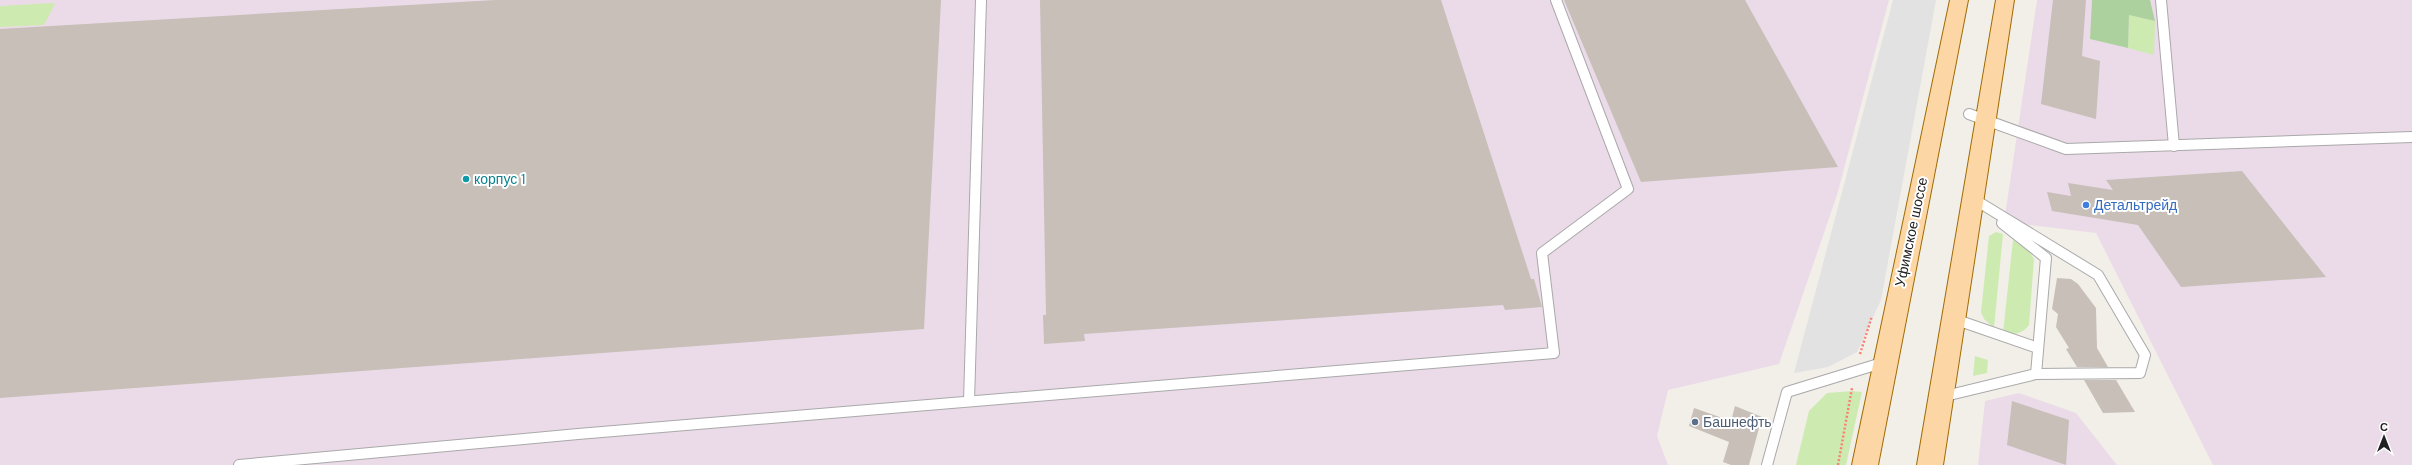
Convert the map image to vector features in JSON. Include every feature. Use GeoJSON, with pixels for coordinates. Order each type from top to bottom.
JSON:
{"type":"FeatureCollection","features":[{"type":"Feature","properties":{"kind":"main road","name":"Уфимское шоссе"},"geometry":{"type":"LineString","coordinates":[[1865,465],[1959,0]]}},
{"type":"Feature","properties":{"kind":"main road"},"geometry":{"type":"LineString","coordinates":[[1930,465],[1972,198],[1977,117],[2005,0]]}},
{"type":"Feature","properties":{"kind":"lane"},"geometry":{"type":"LineString","coordinates":[[970,401],[981,0]]}},
{"type":"Feature","properties":{"kind":"lane"},"geometry":{"type":"LineString","coordinates":[[239,465],[970,401],[1554,353],[1542,253],[1628,189],[1556,0]]}},
{"type":"Feature","properties":{"kind":"lane"},"geometry":{"type":"LineString","coordinates":[[2161,0],[2174,146]]}},
{"type":"Feature","properties":{"kind":"lane"},"geometry":{"type":"LineString","coordinates":[[1977,117],[2066,149],[2412,138]]}},
{"type":"Feature","properties":{"kind":"lane"},"geometry":{"type":"LineString","coordinates":[[1972,198],[2046,258],[2036,374]]}},
{"type":"Feature","properties":{"kind":"lane"},"geometry":{"type":"LineString","coordinates":[[1941,397],[2036,374],[2140,373],[2145,355],[2098,275],[1972,198]]}},
{"type":"Feature","properties":{"kind":"lane"},"geometry":{"type":"LineString","coordinates":[[1954,319],[2038,348]]}},
{"type":"Feature","properties":{"kind":"lane"},"geometry":{"type":"LineString","coordinates":[[1767,465],[1787,392],[1885,362]]}},
{"type":"Feature","properties":{"kind":"shaded area"},"geometry":{"type":"Polygon","coordinates":[[[0,0],[1889,0],[1837,195],[1779,364],[1668,390],[1657,436],[1668,465],[0,465],[0,0]]]}},
{"type":"Feature","properties":{"kind":"shaded area"},"geometry":{"type":"Polygon","coordinates":[[[1893,0],[1936,0],[1881,300],[1857,352],[1828,367],[1794,373],[1893,0]]]}},
{"type":"Feature","properties":{"kind":"shaded area"},"geometry":{"type":"Polygon","coordinates":[[[2037,0],[2412,0],[2412,465],[2213,465],[2096,233],[2004,222],[2037,0]]]}},
{"type":"Feature","properties":{"kind":"shaded area"},"geometry":{"type":"Polygon","coordinates":[[[2019,393],[2076,413],[2117,465],[1978,465],[1985,401],[2019,393]]]}},
{"type":"Feature","properties":{"kind":"green space"},"geometry":{"type":"Polygon","coordinates":[[[2092,0],[2150,0],[2155,21],[2129,15],[2128,48],[2090,39],[2092,0]]]}},
{"type":"Feature","properties":{"kind":"green space"},"geometry":{"type":"Polygon","coordinates":[[[55,4],[44,25],[0,27],[0,6],[55,4]]]}},
{"type":"Feature","properties":{"kind":"green space"},"geometry":{"type":"Polygon","coordinates":[[[2129,15],[2155,21],[2154,55],[2128,48],[2129,15]]]}},
{"type":"Feature","properties":{"kind":"green space"},"geometry":{"type":"Polygon","coordinates":[[[1996,232],[2003,234],[1994,328],[1984,319],[1981,312],[1989,236],[1996,232]]]}},
{"type":"Feature","properties":{"kind":"green space"},"geometry":{"type":"Polygon","coordinates":[[[2013,240],[2029,251],[2034,259],[2029,325],[2021,332],[2011,334],[2003,333],[2013,240]]]}},
{"type":"Feature","properties":{"kind":"green space"},"geometry":{"type":"Polygon","coordinates":[[[1975,356],[1988,360],[1987,373],[1973,376],[1975,356]]]}},
{"type":"Feature","properties":{"kind":"green space"},"geometry":{"type":"Polygon","coordinates":[[[1852,391],[1862,392],[1846,465],[1796,465],[1809,411],[1827,393],[1852,391]]]}},
{"type":"Feature","properties":{"kind":"building","name":"корпус 1"},"geometry":{"type":"Polygon","coordinates":[[[495,0],[941,0],[924,329],[0,398],[0,29],[495,0]]]}},
{"type":"Feature","properties":{"kind":"building"},"geometry":{"type":"Polygon","coordinates":[[[1040,0],[1441,0],[1531,279],[1534,279],[1542,307],[1505,310],[1503,305],[1084,334],[1085,341],[1044,344],[1043,315],[1046,315],[1040,0]]]}},
{"type":"Feature","properties":{"kind":"building"},"geometry":{"type":"Polygon","coordinates":[[[1564,0],[1745,0],[1838,167],[1641,182],[1564,0]]]}},
{"type":"Feature","properties":{"kind":"building"},"geometry":{"type":"Polygon","coordinates":[[[2053,0],[2086,0],[2082,56],[2100,61],[2096,119],[2041,104],[2053,0]]]}},
{"type":"Feature","properties":{"kind":"building"},"geometry":{"type":"Polygon","coordinates":[[[2242,171],[2326,277],[2181,287],[2138,225],[2052,211],[2047,192],[2071,196],[2068,183],[2113,190],[2106,180],[2242,171]]]}},
{"type":"Feature","properties":{"kind":"building"},"geometry":{"type":"Polygon","coordinates":[[[2057,278],[2071,279],[2078,284],[2096,308],[2097,348],[2108,367],[2077,367],[2066,349],[2069,348],[2056,327],[2058,314],[2052,309],[2057,278]]]}},
{"type":"Feature","properties":{"kind":"building"},"geometry":{"type":"Polygon","coordinates":[[[2084,380],[2116,380],[2135,412],[2103,413],[2084,380]]]}},
{"type":"Feature","properties":{"kind":"building"},"geometry":{"type":"Polygon","coordinates":[[[2012,401],[2069,420],[2066,465],[2007,445],[2012,401]]]}},
{"type":"Feature","properties":{"kind":"building"},"geometry":{"type":"Polygon","coordinates":[[[1735,406],[1762,417],[1749,465],[1731,465],[1723,462],[1729,442],[1689,426],[1694,408],[1731,421],[1735,406]]]}},
{"type":"Feature","properties":{"kind":"place","name":"корпус 1"},"geometry":{"type":"Point","coordinates":[466,179]}},
{"type":"Feature","properties":{"kind":"place","name":"Детальтрейд"},"geometry":{"type":"Point","coordinates":[2086,205]}},
{"type":"Feature","properties":{"kind":"place","name":"Башнефть"},"geometry":{"type":"Point","coordinates":[1695,422]}}]}
